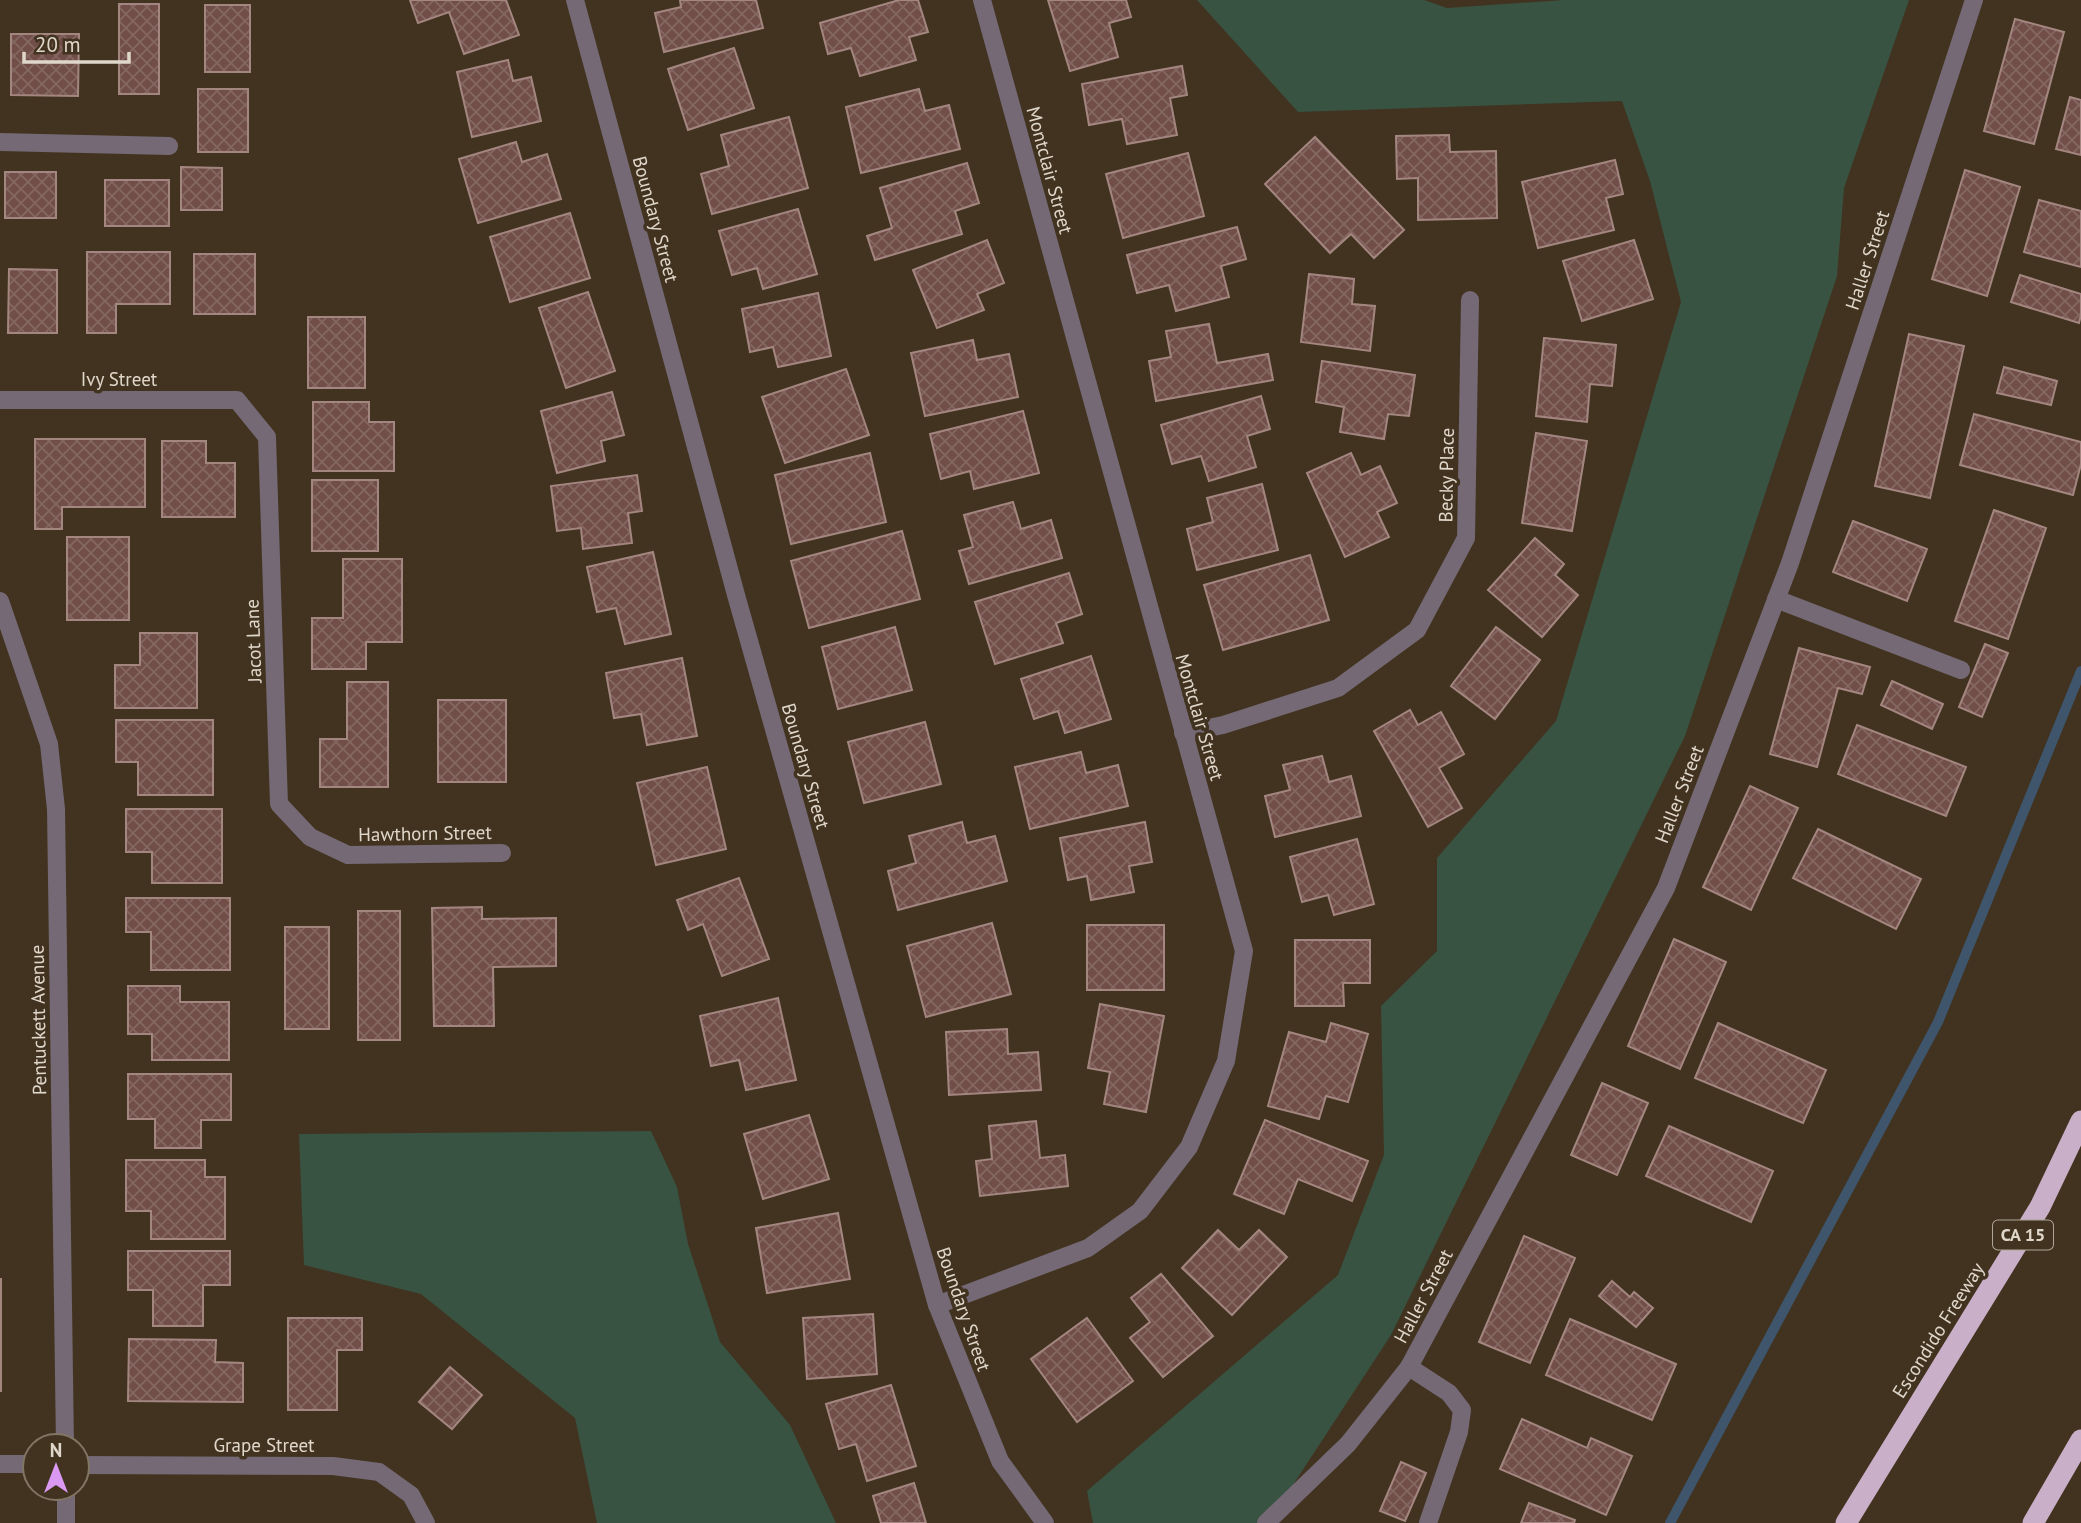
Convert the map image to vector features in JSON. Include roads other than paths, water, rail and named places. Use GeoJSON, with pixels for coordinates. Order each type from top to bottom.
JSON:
{"type":"FeatureCollection","features":[{"type":"Feature","properties":{"kind":"highway","name":"Escondido Freeway"},"geometry":{"type":"LineString","coordinates":[[1846,1523],[2040,1207],[2081,1121]]}},
{"type":"Feature","properties":{"kind":"highway"},"geometry":{"type":"LineString","coordinates":[[2033,1523],[2081,1440]]}},
{"type":"Feature","properties":{"kind":"street","name":"Boundary Street"},"geometry":{"type":"LineString","coordinates":[[575,0],[740,608],[937,1305],[1000,1461],[1045,1523]]}},
{"type":"Feature","properties":{"kind":"street","name":"Montclair Street"},"geometry":{"type":"LineString","coordinates":[[937,1305],[1088,1248],[1140,1211],[1189,1147],[1226,1061],[1244,951],[982,0]]}},
{"type":"Feature","properties":{"kind":"street","name":"Haller Street"},"geometry":{"type":"LineString","coordinates":[[1266,1523],[1348,1444],[1409,1367],[1666,888],[1794,550],[1974,0]]}},
{"type":"Feature","properties":{"kind":"street"},"geometry":{"type":"LineString","coordinates":[[0,142],[169,146]]}},
{"type":"Feature","properties":{"kind":"street","name":"Becky Place"},"geometry":{"type":"LineString","coordinates":[[1183,733],[1223,725],[1338,688],[1418,630],[1466,538],[1470,300]]}},
{"type":"Feature","properties":{"kind":"street","name":"Ivy Street"},"geometry":{"type":"LineString","coordinates":[[0,400],[237,400]]}},
{"type":"Feature","properties":{"kind":"street","name":"Jacot Lane"},"geometry":{"type":"LineString","coordinates":[[237,400],[267,437],[279,804],[310,837],[348,855]]}},
{"type":"Feature","properties":{"kind":"street"},"geometry":{"type":"LineString","coordinates":[[1776,599],[1961,670]]}},
{"type":"Feature","properties":{"kind":"street","name":"Pentuckett Avenue"},"geometry":{"type":"LineString","coordinates":[[0,601],[49,744],[56,809],[65,1432]]}},
{"type":"Feature","properties":{"kind":"street","name":"Hawthorn Street"},"geometry":{"type":"LineString","coordinates":[[348,855],[502,853]]}},
{"type":"Feature","properties":{"kind":"street"},"geometry":{"type":"LineString","coordinates":[[1409,1367],[1448,1393],[1462,1410],[1459,1432],[1427,1523]]}},
{"type":"Feature","properties":{"kind":"street"},"geometry":{"type":"LineString","coordinates":[[0,1464],[21,1464]]}},
{"type":"Feature","properties":{"kind":"street","name":"Grape Street"},"geometry":{"type":"LineString","coordinates":[[91,1465],[333,1466],[379,1472],[411,1495],[426,1523]]}},
{"type":"Feature","properties":{"kind":"street"},"geometry":{"type":"LineString","coordinates":[[66,1502],[66,1523]]}},
{"type":"Feature","properties":{"kind":"waterway"},"geometry":{"type":"LineString","coordinates":[[1670,1523],[1938,1022],[2081,671]]}}]}
